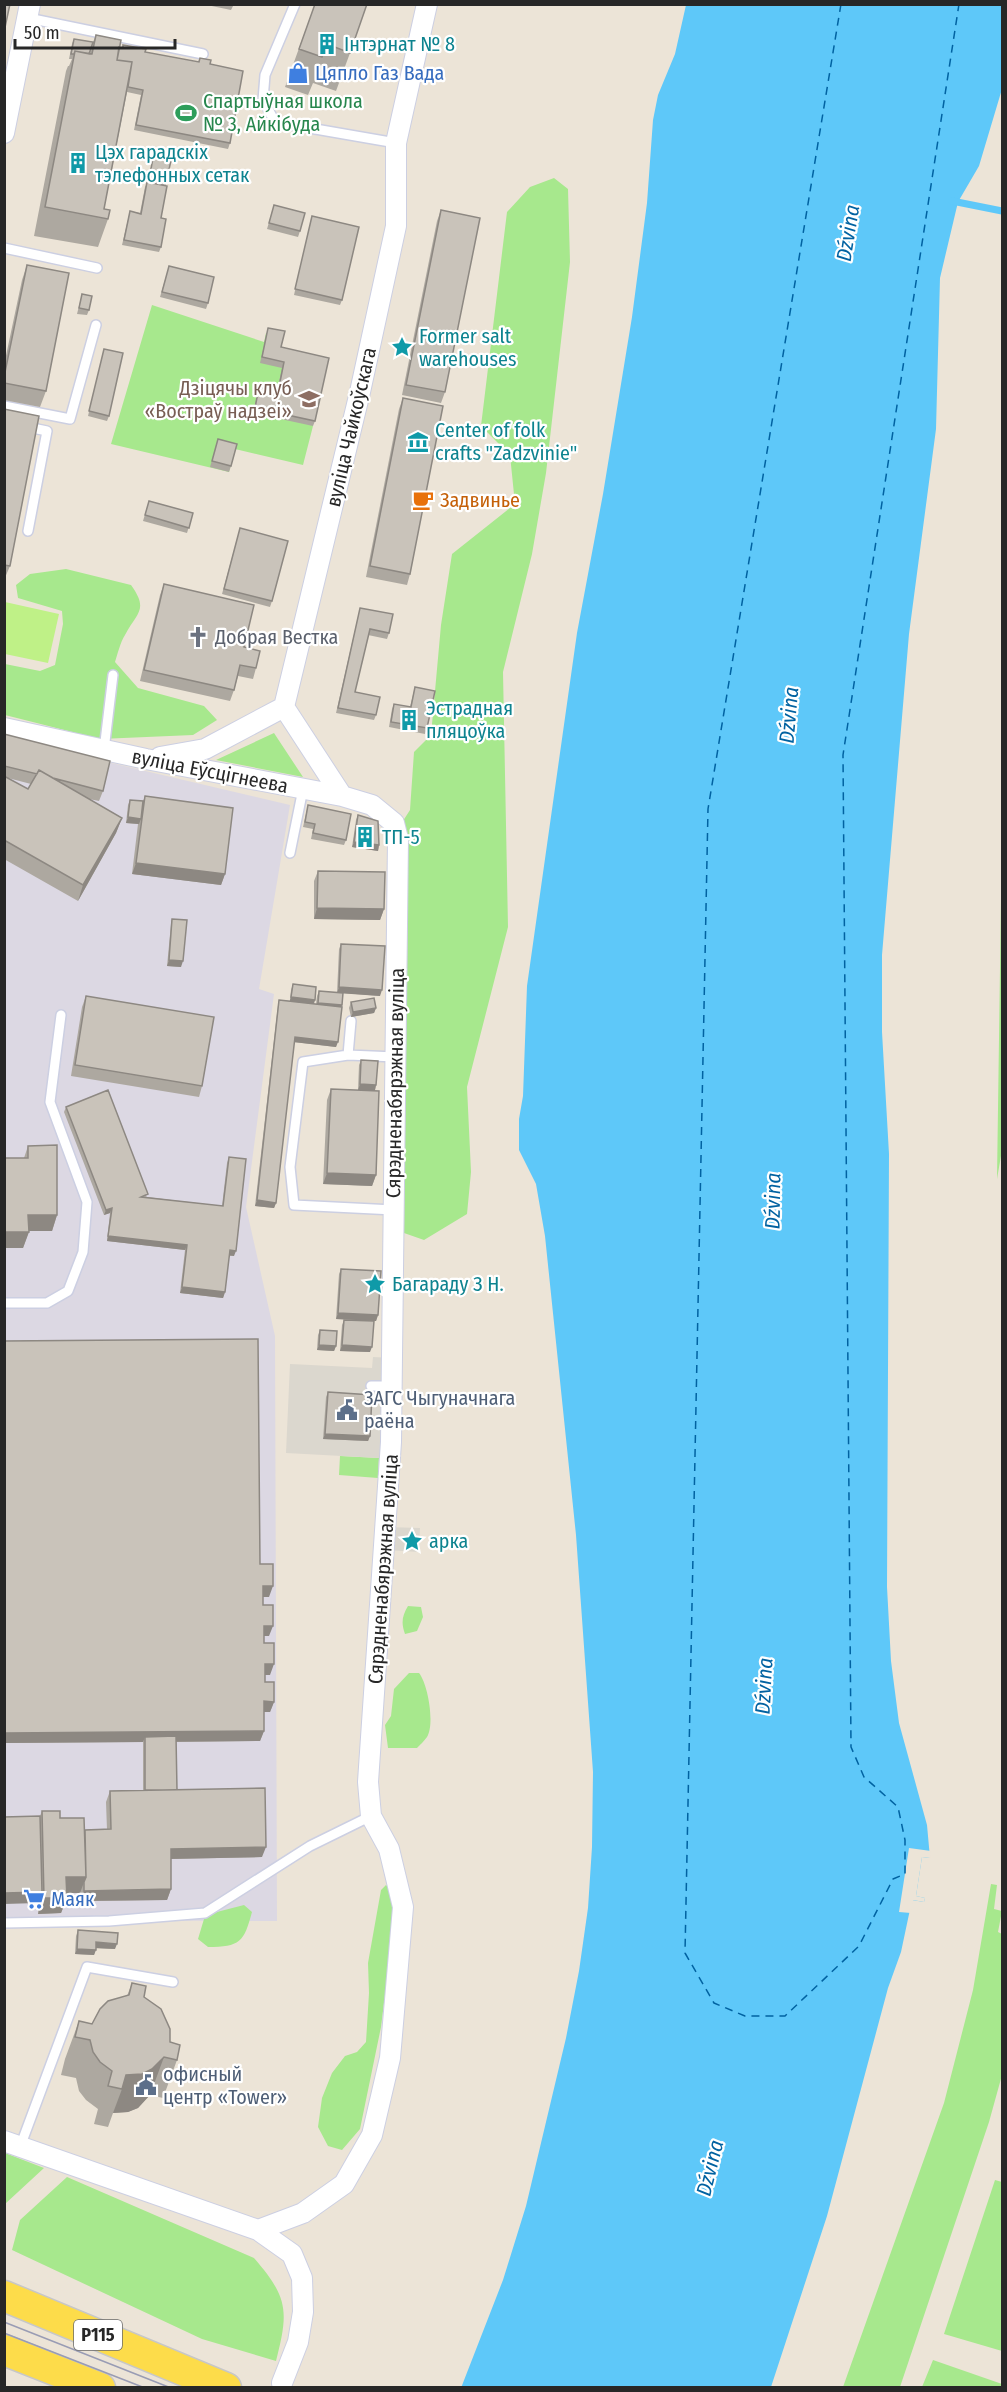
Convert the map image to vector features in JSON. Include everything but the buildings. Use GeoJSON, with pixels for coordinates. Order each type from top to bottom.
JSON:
{"type":"FeatureCollection","features":[{"type":"Feature","properties":{"kind":"main road","name":"Р115"},"geometry":{"type":"LineString","coordinates":[[4,2296],[226,2388]]}},
{"type":"Feature","properties":{"kind":"main road","name":"Р115"},"geometry":{"type":"LineString","coordinates":[[4,2350],[100,2388]]}},
{"type":"Feature","properties":{"kind":"street","name":"вуліца Чайкоўскага"},"geometry":{"type":"LineString","coordinates":[[284,707],[360,392],[396,226],[396,144],[427,4]]}},
{"type":"Feature","properties":{"kind":"street"},"geometry":{"type":"LineString","coordinates":[[4,133],[11,64],[29,11]]}},
{"type":"Feature","properties":{"kind":"street"},"geometry":{"type":"LineString","coordinates":[[146,759],[205,749],[284,707],[342,796]]}},
{"type":"Feature","properties":{"kind":"street","name":"вуліца Еўсцігнеева"},"geometry":{"type":"LineString","coordinates":[[4,728],[372,804],[394,823],[398,839]]}},
{"type":"Feature","properties":{"kind":"street","name":"Сярэдненабярэжная вуліца"},"geometry":{"type":"LineString","coordinates":[[258,2230],[303,2213],[344,2184],[372,2135],[390,2058],[403,1906],[389,1849],[371,1816],[368,1782],[385,1550],[392,1386],[398,839]]}},
{"type":"Feature","properties":{"kind":"street"},"geometry":{"type":"LineString","coordinates":[[12,2144],[258,2230],[292,2254],[302,2278],[303,2312],[298,2342],[282,2383]]}},
{"type":"Feature","properties":{"kind":"lane"},"geometry":{"type":"LineString","coordinates":[[295,4],[265,75],[262,100],[275,122],[396,144]]}},
{"type":"Feature","properties":{"kind":"lane"},"geometry":{"type":"LineString","coordinates":[[29,11],[203,54]]}},
{"type":"Feature","properties":{"kind":"lane"},"geometry":{"type":"LineString","coordinates":[[4,248],[97,268]]}},
{"type":"Feature","properties":{"kind":"lane"},"geometry":{"type":"LineString","coordinates":[[4,406],[70,419],[96,325]]}},
{"type":"Feature","properties":{"kind":"lane"},"geometry":{"type":"LineString","coordinates":[[4,422],[47,431],[28,531]]}},
{"type":"Feature","properties":{"kind":"lane"},"geometry":{"type":"LineString","coordinates":[[104,750],[113,675]]}},
{"type":"Feature","properties":{"kind":"lane"},"geometry":{"type":"LineString","coordinates":[[290,853],[303,789]]}},
{"type":"Feature","properties":{"kind":"lane"},"geometry":{"type":"LineString","coordinates":[[4,1303],[47,1303],[68,1291],[83,1252],[87,1202],[50,1102],[61,1015]]}},
{"type":"Feature","properties":{"kind":"lane"},"geometry":{"type":"LineString","coordinates":[[348,1055],[351,1021]]}},
{"type":"Feature","properties":{"kind":"lane"},"geometry":{"type":"LineString","coordinates":[[394,1210],[294,1205],[290,1167],[303,1062],[348,1055],[396,1057]]}},
{"type":"Feature","properties":{"kind":"lane"},"geometry":{"type":"LineString","coordinates":[[371,1386],[392,1386]]}},
{"type":"Feature","properties":{"kind":"lane"},"geometry":{"type":"LineString","coordinates":[[4,1923],[109,1921],[205,1913],[310,1846],[371,1816]]}},
{"type":"Feature","properties":{"kind":"lane"},"geometry":{"type":"LineString","coordinates":[[12,2144],[87,1967],[173,1982]]}},
{"type":"Feature","properties":{"kind":"shaded area"},"geometry":{"type":"Polygon","coordinates":[[[5,738],[290,805],[259,989],[274,994],[246,1207],[275,1336],[277,1921],[5,1920],[5,738]]]}},
{"type":"Feature","properties":{"kind":"shaded area"},"geometry":{"type":"Polygon","coordinates":[[[373,1357],[392,1358],[389,1478],[378,1478],[379,1458],[286,1453],[290,1364],[372,1368],[373,1357]]]}},
{"type":"Feature","properties":{"kind":"shaded area"},"geometry":{"type":"Polygon","coordinates":[[[386,1527],[420,1528],[419,1552],[385,1550],[386,1527]]]}},
{"type":"Feature","properties":{"kind":"green space"},"geometry":{"type":"Polygon","coordinates":[[[554,178],[568,189],[570,262],[546,473],[532,554],[503,672],[508,927],[467,1087],[471,1172],[467,1214],[424,1240],[404,1233],[408,890],[401,824],[410,810],[414,752],[431,735],[441,625],[452,554],[515,504],[510,455],[481,426],[507,212],[530,187],[554,178]]]}},
{"type":"Feature","properties":{"kind":"green space"},"geometry":{"type":"Polygon","coordinates":[[[152,305],[264,342],[266,333],[283,336],[280,352],[313,426],[303,465],[235,449],[229,472],[111,444],[152,305]]]}},
{"type":"Feature","properties":{"kind":"green space"},"geometry":{"type":"Polygon","coordinates":[[[66,569],[131,585],[139,600],[139,611],[123,638],[115,662],[138,688],[204,706],[217,720],[193,735],[100,739],[5,715],[5,664],[40,671],[55,665],[63,624],[62,611],[18,598],[16,585],[30,574],[66,569]]]}},
{"type":"Feature","properties":{"kind":"green space"},"geometry":{"type":"Polygon","coordinates":[[[5,602],[59,614],[48,663],[5,654],[5,602]]]}},
{"type":"Feature","properties":{"kind":"green space"},"geometry":{"type":"Polygon","coordinates":[[[274,733],[303,777],[216,760],[274,733]]]}},
{"type":"Feature","properties":{"kind":"green space"},"geometry":{"type":"Polygon","coordinates":[[[1002,828],[1002,1150],[997,1179],[1002,828]]]}},
{"type":"Feature","properties":{"kind":"green space"},"geometry":{"type":"Polygon","coordinates":[[[340,1456],[379,1458],[378,1478],[339,1475],[340,1456]]]}},
{"type":"Feature","properties":{"kind":"green space"},"geometry":{"type":"Polygon","coordinates":[[[408,1606],[421,1607],[423,1617],[417,1631],[405,1634],[403,1620],[408,1606]]]}},
{"type":"Feature","properties":{"kind":"green space"},"geometry":{"type":"Polygon","coordinates":[[[409,1673],[419,1673],[425,1686],[430,1714],[429,1731],[427,1737],[417,1748],[388,1748],[385,1725],[391,1716],[394,1689],[409,1673]]]}},
{"type":"Feature","properties":{"kind":"green space"},"geometry":{"type":"Polygon","coordinates":[[[991,1884],[997,1885],[994,1909],[1002,1911],[998,1932],[1002,1934],[1002,2075],[989,2122],[900,2387],[843,2387],[944,2103],[973,1990],[991,1884]]]}},
{"type":"Feature","properties":{"kind":"green space"},"geometry":{"type":"Polygon","coordinates":[[[386,1885],[393,1892],[394,1922],[381,2027],[360,2129],[342,2150],[328,2146],[318,2127],[322,2098],[332,2073],[345,2056],[357,2052],[366,2042],[368,1963],[381,1890],[386,1885]]]}},
{"type":"Feature","properties":{"kind":"green space"},"geometry":{"type":"Polygon","coordinates":[[[244,1905],[252,1912],[246,1930],[239,1941],[227,1946],[208,1947],[198,1939],[204,1919],[213,1913],[244,1905]]]}},
{"type":"Feature","properties":{"kind":"green space"},"geometry":{"type":"Polygon","coordinates":[[[4,2153],[44,2168],[5,2204],[4,2153]]]}},
{"type":"Feature","properties":{"kind":"green space"},"geometry":{"type":"Polygon","coordinates":[[[67,2177],[254,2258],[274,2284],[283,2305],[283,2329],[276,2361],[202,2339],[12,2250],[20,2220],[67,2177]]]}},
{"type":"Feature","properties":{"kind":"green space"},"geometry":{"type":"Polygon","coordinates":[[[995,2180],[1002,2182],[1002,2351],[944,2334],[995,2180]]]}},
{"type":"Feature","properties":{"kind":"green space"},"geometry":{"type":"Polygon","coordinates":[[[933,2360],[1002,2384],[1002,2387],[922,2387],[933,2360]]]}},
{"type":"Feature","properties":{"kind":"water","name":"Dźvina"},"geometry":{"type":"Polygon","coordinates":[[[686,5],[1002,5],[1002,89],[979,166],[958,202],[940,278],[936,429],[909,634],[882,955],[882,1032],[889,1154],[887,1587],[891,1661],[899,1723],[927,1825],[930,1858],[922,1857],[916,1896],[925,1898],[924,1902],[912,1900],[901,1952],[888,1988],[827,2216],[771,2387],[461,2388],[503,2280],[526,2206],[566,2038],[588,1908],[593,1772],[576,1535],[545,1236],[536,1184],[519,1150],[519,1119],[523,1096],[527,986],[577,633],[632,317],[647,203],[653,120],[658,95],[675,54],[686,5]]]}},
{"type":"Feature","properties":{"kind":"pier"},"geometry":{"type":"Polygon","coordinates":[[[909,1848],[931,1851],[930,1858],[922,1857],[916,1896],[925,1898],[924,1902],[913,1900],[911,1913],[899,1912],[909,1848]]]}},
{"type":"Feature","properties":{"kind":"waterway"},"geometry":{"type":"LineString","coordinates":[[952,201],[1002,211]]}},
{"type":"Feature","properties":{"kind":"ferry route"},"geometry":{"type":"LineString","coordinates":[[841,4],[708,809],[685,1953],[714,2003],[745,2016],[785,2016],[859,1946],[893,1879],[905,1874],[905,1840],[898,1807],[864,1777],[851,1747],[843,755],[959,4]]}},
{"type":"Feature","properties":{"kind":"tram line"},"geometry":{"type":"LineString","coordinates":[[4,2322],[171,2388]]}},
{"type":"Feature","properties":{"kind":"tram line"},"geometry":{"type":"LineString","coordinates":[[4,2333],[145,2388]]}},
{"type":"Feature","properties":{"kind":"place","name":"Інтэрнат № 8"},"geometry":{"type":"Point","coordinates":[327,44]}},
{"type":"Feature","properties":{"kind":"place","name":"Цяпло Газ Вада"},"geometry":{"type":"Point","coordinates":[298,73]}},
{"type":"Feature","properties":{"kind":"place","name":"Спартыўная школа № 3, Айкібуда"},"geometry":{"type":"Point","coordinates":[186,113]}},
{"type":"Feature","properties":{"kind":"place","name":"Цэх гарадскіх тэлефонных сетак"},"geometry":{"type":"Point","coordinates":[78,163]}},
{"type":"Feature","properties":{"kind":"place","name":"Former salt warehouses"},"geometry":{"type":"Point","coordinates":[402,347]}},
{"type":"Feature","properties":{"kind":"place","name":"Дзіцячы клуб «Востраў надзеі»"},"geometry":{"type":"Point","coordinates":[309,399]}},
{"type":"Feature","properties":{"kind":"place","name":"Center of folk crafts \"Zadzvinie\""},"geometry":{"type":"Point","coordinates":[418,442]}},
{"type":"Feature","properties":{"kind":"place","name":"Задвинье"},"geometry":{"type":"Point","coordinates":[423,500]}},
{"type":"Feature","properties":{"kind":"place","name":"Добрая Вестка"},"geometry":{"type":"Point","coordinates":[198,637]}},
{"type":"Feature","properties":{"kind":"place","name":"Эстрадная пляцоўка"},"geometry":{"type":"Point","coordinates":[409,720]}},
{"type":"Feature","properties":{"kind":"place","name":"ТП-5"},"geometry":{"type":"Point","coordinates":[365,837]}},
{"type":"Feature","properties":{"kind":"place","name":"Багараду З Н."},"geometry":{"type":"Point","coordinates":[375,1284]}},
{"type":"Feature","properties":{"kind":"place","name":"ЗАГС Чыгуначнага раёна"},"geometry":{"type":"Point","coordinates":[347,1410]}},
{"type":"Feature","properties":{"kind":"place","name":"арка"},"geometry":{"type":"Point","coordinates":[412,1541]}},
{"type":"Feature","properties":{"kind":"place","name":"Маяк"},"geometry":{"type":"Point","coordinates":[34,1899]}},
{"type":"Feature","properties":{"kind":"place","name":"офисный центр «Tower»"},"geometry":{"type":"Point","coordinates":[146,2085]}}]}
